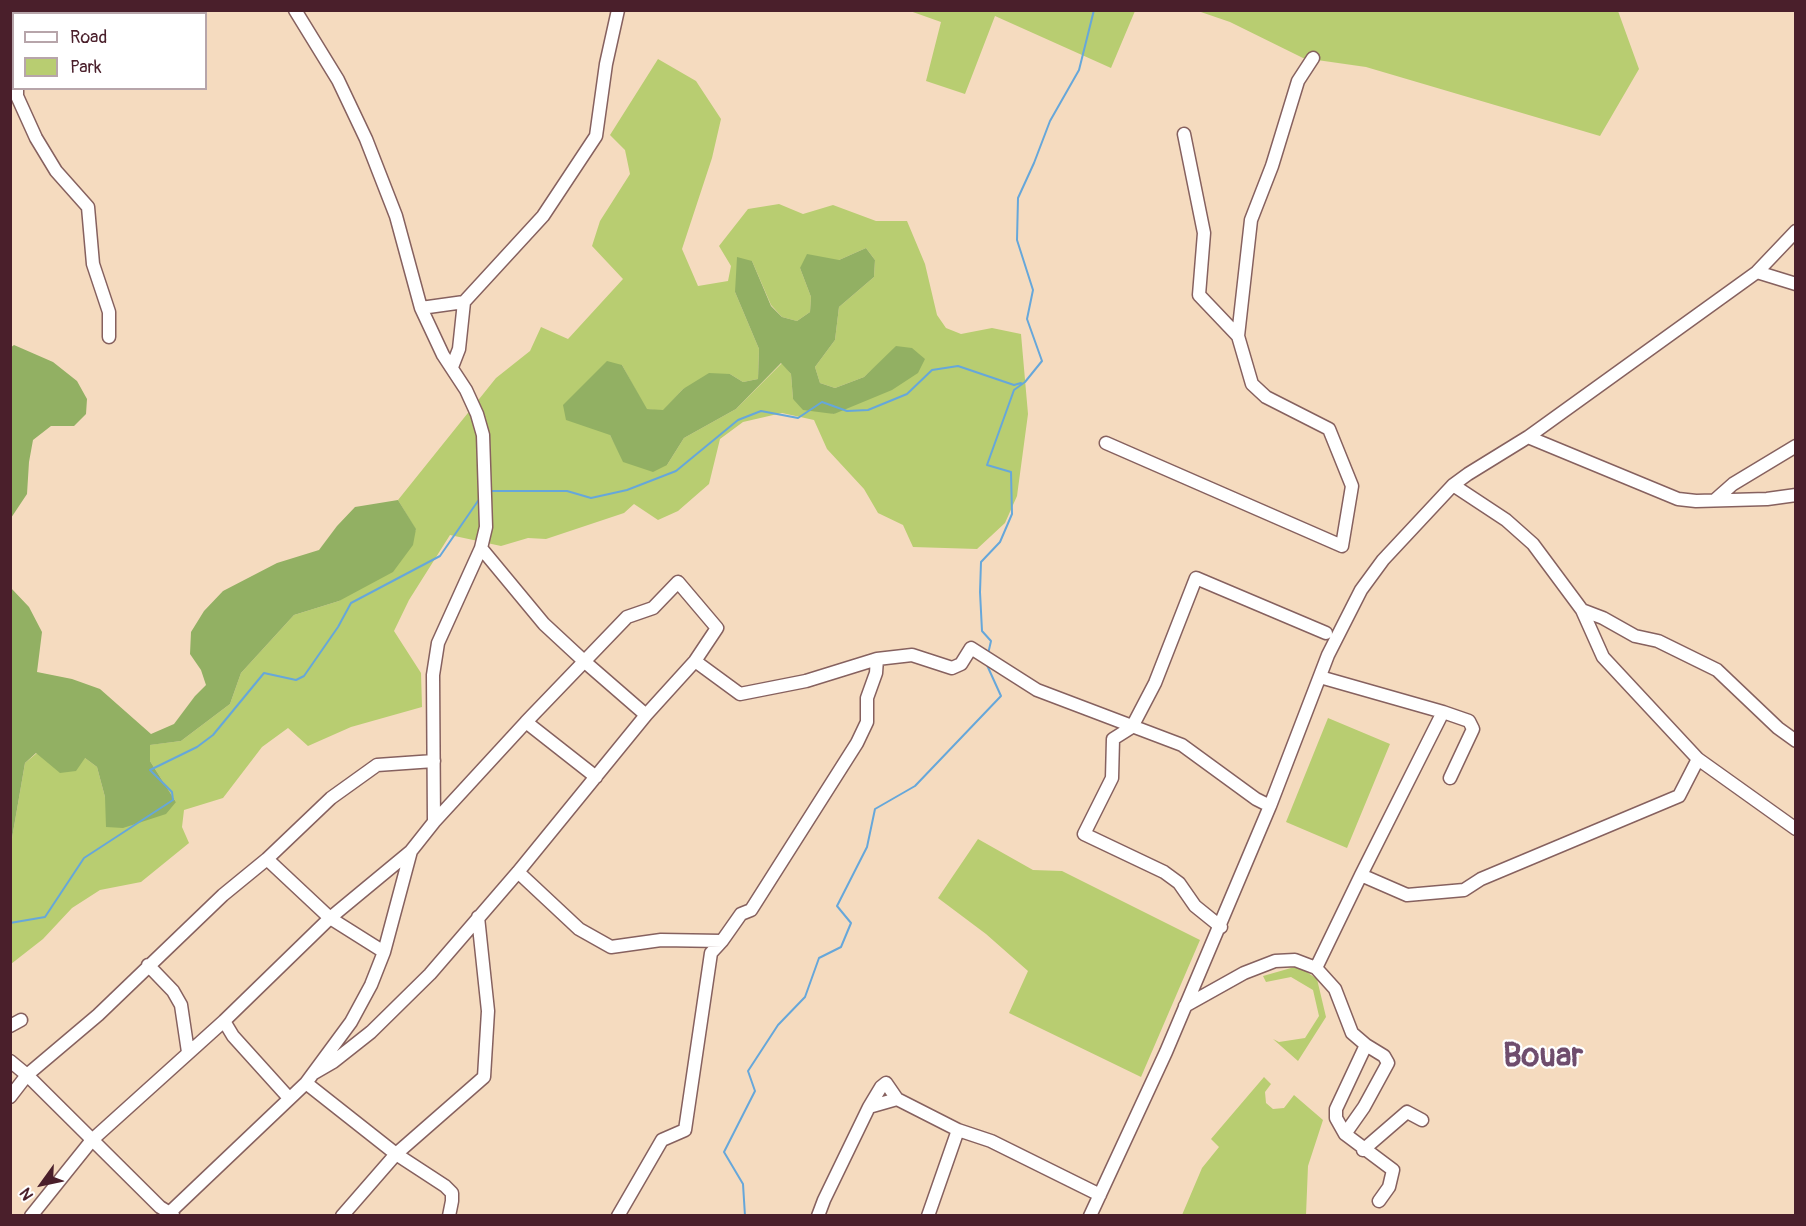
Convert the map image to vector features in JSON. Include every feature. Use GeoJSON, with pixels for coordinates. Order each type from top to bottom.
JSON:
{"type":"FeatureCollection","features":[{"type":"Feature","properties":{"kind":"street"},"geometry":{"type":"LineString","coordinates":[[295,10],[338,80],[366,139],[396,216],[421,309],[432,334],[477,414],[483,435],[486,527],[481,548],[438,643],[433,675],[434,822]]}},
{"type":"Feature","properties":{"kind":"street"},"geometry":{"type":"LineString","coordinates":[[452,368],[459,349],[464,302],[543,216],[596,136],[606,64],[618,10]]}},
{"type":"Feature","properties":{"kind":"street"},"geometry":{"type":"LineString","coordinates":[[1106,444],[1342,546],[1352,486],[1329,429],[1266,397],[1252,384],[1238,336],[1251,220],[1272,166],[1298,81],[1313,57]]}},
{"type":"Feature","properties":{"kind":"street"},"geometry":{"type":"LineString","coordinates":[[17,90],[17,96],[36,138],[56,171],[88,207],[93,264],[109,312],[109,337]]}},
{"type":"Feature","properties":{"kind":"street"},"geometry":{"type":"LineString","coordinates":[[1184,134],[1204,233],[1199,295],[1238,336]]}},
{"type":"Feature","properties":{"kind":"street"},"geometry":{"type":"LineString","coordinates":[[1090,1215],[1167,1052],[1221,927],[1320,676],[1345,619],[1361,590],[1383,561],[1453,485],[1528,436],[1757,272],[1796,231]]}},
{"type":"Feature","properties":{"kind":"street"},"geometry":{"type":"LineString","coordinates":[[1757,272],[1796,284]]}},
{"type":"Feature","properties":{"kind":"street"},"geometry":{"type":"LineString","coordinates":[[421,309],[464,302]]}},
{"type":"Feature","properties":{"kind":"street"},"geometry":{"type":"LineString","coordinates":[[1528,436],[1678,498],[1696,501],[1767,499],[1796,495]]}},
{"type":"Feature","properties":{"kind":"street"},"geometry":{"type":"LineString","coordinates":[[1716,499],[1734,484],[1796,446]]}},
{"type":"Feature","properties":{"kind":"street"},"geometry":{"type":"LineString","coordinates":[[1453,485],[1506,520],[1533,544],[1582,610],[1603,657],[1698,759],[1796,830]]}},
{"type":"Feature","properties":{"kind":"street"},"geometry":{"type":"LineString","coordinates":[[481,548],[544,624],[646,715]]}},
{"type":"Feature","properties":{"kind":"street"},"geometry":{"type":"LineString","coordinates":[[1221,927],[1195,906],[1179,883],[1164,872],[1084,834],[1112,778],[1113,739],[1132,727],[1155,683],[1196,578],[1326,633]]}},
{"type":"Feature","properties":{"kind":"street"},"geometry":{"type":"LineString","coordinates":[[32,1215],[92,1140],[224,1021],[330,918],[411,851],[434,822],[526,722],[627,617],[653,608],[678,582],[717,628],[695,661],[646,715],[518,872],[430,974],[371,1032],[333,1062],[314,1073]]}},
{"type":"Feature","properties":{"kind":"street"},"geometry":{"type":"LineString","coordinates":[[1582,610],[1603,618],[1635,636],[1658,641],[1717,670],[1778,728],[1796,741]]}},
{"type":"Feature","properties":{"kind":"street"},"geometry":{"type":"LineString","coordinates":[[695,661],[740,694],[806,681],[877,658],[912,655],[952,668],[961,664],[971,648],[987,656],[1037,690],[1182,745],[1256,799],[1270,806]]}},
{"type":"Feature","properties":{"kind":"street"},"geometry":{"type":"LineString","coordinates":[[618,1215],[662,1140],[685,1130],[711,953],[741,914],[751,910],[857,743],[867,722],[867,698],[876,673],[877,658]]}},
{"type":"Feature","properties":{"kind":"street"},"geometry":{"type":"LineString","coordinates":[[1320,676],[1459,716],[1469,721],[1473,729],[1450,778]]}},
{"type":"Feature","properties":{"kind":"street"},"geometry":{"type":"LineString","coordinates":[[1316,968],[1360,875],[1443,712]]}},
{"type":"Feature","properties":{"kind":"street"},"geometry":{"type":"LineString","coordinates":[[526,722],[596,777]]}},
{"type":"Feature","properties":{"kind":"street"},"geometry":{"type":"LineString","coordinates":[[1360,875],[1407,895],[1464,890],[1481,879],[1679,796],[1698,759]]}},
{"type":"Feature","properties":{"kind":"street"},"geometry":{"type":"LineString","coordinates":[[10,1097],[27,1075],[98,1015],[223,895],[267,859],[331,798],[377,765],[434,761]]}},
{"type":"Feature","properties":{"kind":"street"},"geometry":{"type":"LineString","coordinates":[[10,1061],[169,1214],[306,1083],[354,1016],[371,986],[384,952],[411,851]]}},
{"type":"Feature","properties":{"kind":"street"},"geometry":{"type":"LineString","coordinates":[[267,859],[330,918],[384,952]]}},
{"type":"Feature","properties":{"kind":"street"},"geometry":{"type":"LineString","coordinates":[[518,872],[579,929],[611,947],[661,940],[722,941]]}},
{"type":"Feature","properties":{"kind":"street"},"geometry":{"type":"LineString","coordinates":[[342,1215],[396,1154],[484,1077],[488,1011],[478,917]]}},
{"type":"Feature","properties":{"kind":"street"},"geometry":{"type":"LineString","coordinates":[[1185,1006],[1244,973],[1275,961],[1296,960],[1316,968],[1335,989],[1352,1033],[1366,1046],[1384,1056],[1388,1063],[1364,1107],[1345,1134]]}},
{"type":"Feature","properties":{"kind":"street"},"geometry":{"type":"LineString","coordinates":[[148,965],[172,991],[181,1005],[188,1052]]}},
{"type":"Feature","properties":{"kind":"street"},"geometry":{"type":"LineString","coordinates":[[354,1016],[371,1032]]}},
{"type":"Feature","properties":{"kind":"street"},"geometry":{"type":"LineString","coordinates":[[224,1021],[233,1036],[289,1098]]}},
{"type":"Feature","properties":{"kind":"street"},"geometry":{"type":"LineString","coordinates":[[1366,1046],[1336,1109],[1336,1118],[1345,1134],[1363,1150],[1393,1170],[1389,1187],[1379,1201]]}},
{"type":"Feature","properties":{"kind":"street"},"geometry":{"type":"LineString","coordinates":[[306,1083],[396,1154],[445,1185],[452,1193],[449,1215]]}},
{"type":"Feature","properties":{"kind":"street"},"geometry":{"type":"LineString","coordinates":[[818,1215],[869,1107],[886,1083],[897,1099],[958,1130],[991,1141],[1100,1195]]}},
{"type":"Feature","properties":{"kind":"street"},"geometry":{"type":"LineString","coordinates":[[869,1107],[897,1099]]}},
{"type":"Feature","properties":{"kind":"street"},"geometry":{"type":"LineString","coordinates":[[1363,1150],[1407,1112],[1422,1120]]}},
{"type":"Feature","properties":{"kind":"street"},"geometry":{"type":"LineString","coordinates":[[928,1215],[958,1130]]}},
{"type":"Feature","properties":{"kind":"green space"},"geometry":{"type":"Polygon","coordinates":[[[1135,10],[1111,68],[995,16],[965,94],[926,81],[941,22],[910,11],[1135,10]]]}},
{"type":"Feature","properties":{"kind":"green space"},"geometry":{"type":"Polygon","coordinates":[[[1198,11],[1618,11],[1639,69],[1600,136],[1366,67],[1303,58],[1230,22],[1198,11]]]}},
{"type":"Feature","properties":{"kind":"green space"},"geometry":{"type":"Polygon","coordinates":[[[658,59],[696,81],[721,119],[712,158],[682,249],[698,286],[728,281],[731,266],[719,246],[748,209],[779,204],[803,214],[833,205],[876,221],[907,221],[925,264],[937,315],[946,328],[961,334],[992,328],[1021,334],[1028,414],[1017,496],[1005,523],[977,549],[913,547],[903,525],[878,513],[864,489],[827,449],[814,420],[782,413],[743,422],[720,439],[709,484],[678,511],[658,520],[634,504],[624,513],[546,539],[528,538],[501,546],[450,535],[409,600],[394,631],[421,673],[422,707],[351,727],[308,746],[288,728],[262,747],[223,798],[184,810],[182,827],[189,843],[141,882],[100,890],[72,908],[43,939],[11,964],[11,844],[25,763],[37,753],[85,758],[97,767],[105,797],[176,802],[150,761],[149,745],[181,741],[230,704],[241,673],[294,615],[339,601],[416,530],[398,500],[496,378],[530,351],[541,327],[568,339],[623,279],[592,246],[600,221],[630,174],[625,150],[610,135],[658,59]],[[866,248],[839,260],[800,268],[811,297],[810,312],[797,321],[782,317],[771,305],[752,261],[735,292],[759,349],[758,379],[743,382],[730,374],[683,389],[663,411],[646,409],[622,365],[610,435],[624,462],[667,465],[684,438],[736,409],[782,363],[791,374],[793,399],[834,414],[897,347],[864,377],[835,388],[820,383],[815,367],[835,340],[839,307],[874,277],[875,260],[866,248]]]}},
{"type":"Feature","properties":{"kind":"green space"},"geometry":{"type":"Polygon","coordinates":[[[866,248],[875,260],[874,277],[839,307],[835,340],[815,367],[820,383],[835,388],[864,377],[896,346],[912,348],[925,359],[918,373],[892,390],[834,414],[803,410],[793,399],[791,374],[781,363],[736,409],[684,438],[667,465],[653,472],[623,462],[610,435],[566,420],[563,405],[607,361],[622,365],[647,409],[663,410],[683,389],[709,373],[730,374],[743,382],[758,379],[759,349],[735,292],[737,257],[752,261],[771,306],[782,317],[797,321],[810,312],[811,297],[800,268],[807,254],[839,260],[866,248]]]}},
{"type":"Feature","properties":{"kind":"green space"},"geometry":{"type":"Polygon","coordinates":[[[14,345],[53,362],[77,381],[87,399],[86,414],[74,426],[51,426],[33,440],[27,494],[11,518],[10,348],[14,345]]]}},
{"type":"Feature","properties":{"kind":"green space"},"geometry":{"type":"Polygon","coordinates":[[[398,500],[416,529],[413,545],[393,572],[339,601],[294,615],[241,673],[230,704],[181,741],[150,745],[150,761],[176,802],[166,814],[123,828],[106,827],[105,797],[97,767],[85,758],[76,771],[60,773],[36,753],[25,763],[11,844],[11,588],[29,607],[42,632],[37,672],[72,679],[100,689],[151,734],[174,724],[206,685],[201,670],[190,654],[191,632],[204,611],[223,591],[277,563],[319,550],[355,507],[398,500]]]}},
{"type":"Feature","properties":{"kind":"green space"},"geometry":{"type":"Polygon","coordinates":[[[1328,718],[1390,744],[1347,848],[1286,822],[1328,718]]]}},
{"type":"Feature","properties":{"kind":"green space"},"geometry":{"type":"Polygon","coordinates":[[[978,839],[1033,870],[1062,871],[1200,940],[1141,1077],[1009,1013],[1028,971],[986,934],[938,898],[978,839]]]}},
{"type":"Feature","properties":{"kind":"green space"},"geometry":{"type":"Polygon","coordinates":[[[1298,966],[1317,979],[1326,1017],[1298,1061],[1273,1039],[1279,1042],[1305,1038],[1319,1016],[1313,990],[1291,977],[1266,982],[1263,976],[1298,966]]]}},
{"type":"Feature","properties":{"kind":"green space"},"geometry":{"type":"Polygon","coordinates":[[[1264,1077],[1271,1084],[1265,1092],[1266,1103],[1273,1109],[1284,1108],[1294,1095],[1323,1120],[1308,1166],[1306,1215],[1182,1215],[1202,1168],[1219,1147],[1211,1139],[1264,1077]]]}},
{"type":"Feature","properties":{"kind":"waterway"},"geometry":{"type":"LineString","coordinates":[[988,654],[991,641],[982,631],[981,562],[1000,542],[1012,514],[1011,472],[987,465],[1014,390],[1025,382],[1042,361],[1027,319],[1033,290],[1017,240],[1018,198],[1050,121],[1079,70],[1094,10]]}},
{"type":"Feature","properties":{"kind":"waterway"},"geometry":{"type":"LineString","coordinates":[[488,491],[567,491],[591,498],[627,490],[676,471],[738,420],[761,411],[798,418],[822,402],[847,411],[868,410],[907,394],[932,370],[958,366],[1014,385],[1021,383]]}},
{"type":"Feature","properties":{"kind":"waterway"},"geometry":{"type":"LineString","coordinates":[[10,923],[45,917],[84,858],[173,800],[172,792],[150,770],[197,747],[213,735],[264,673],[296,680],[304,676],[338,627],[351,603],[440,556],[480,498]]}},
{"type":"Feature","properties":{"kind":"waterway"},"geometry":{"type":"LineString","coordinates":[[745,1216],[743,1184],[724,1152],[755,1091],[748,1071],[778,1025],[805,997],[819,958],[841,947],[851,923],[837,906],[867,847],[875,809],[915,786],[1001,696],[986,663]]}},
{"type":"Feature","properties":{"kind":"district","name":"Bouar"},"geometry":{"type":"Point","coordinates":[1543,1058]}}]}
